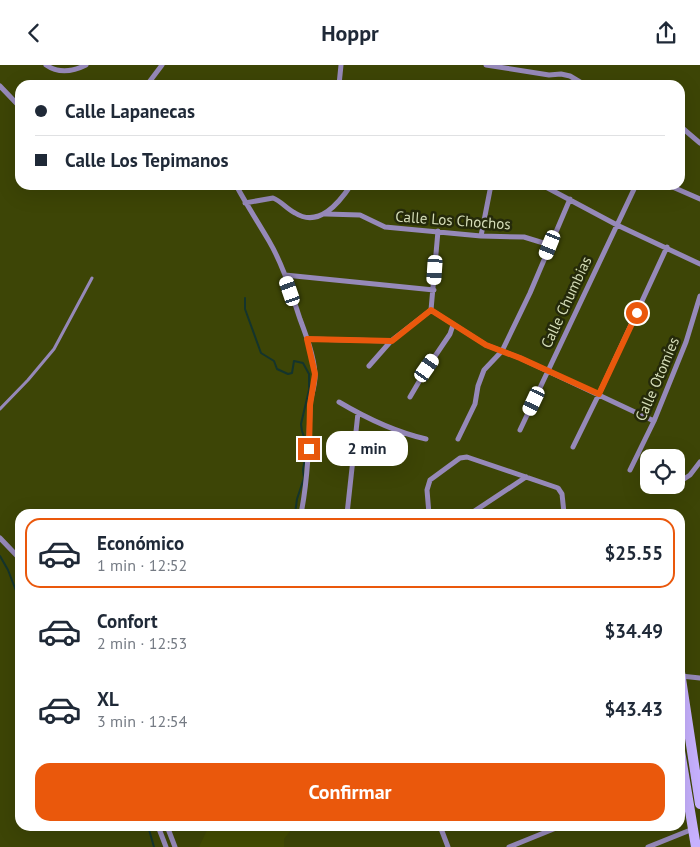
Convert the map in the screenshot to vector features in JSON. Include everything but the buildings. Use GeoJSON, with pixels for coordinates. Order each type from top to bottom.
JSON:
{"type":"FeatureCollection","features":[{"type":"Feature","properties":{"kind":"street"},"geometry":{"type":"LineString","coordinates":[[46,65],[53,69],[66,71],[73,71],[86,65]]}},
{"type":"Feature","properties":{"kind":"street"},"geometry":{"type":"LineString","coordinates":[[151,80],[162,65]]}},
{"type":"Feature","properties":{"kind":"street"},"geometry":{"type":"LineString","coordinates":[[340,80],[341,65]]}},
{"type":"Feature","properties":{"kind":"street"},"geometry":{"type":"LineString","coordinates":[[486,65],[549,75],[562,74],[577,80]]}},
{"type":"Feature","properties":{"kind":"street"},"geometry":{"type":"LineString","coordinates":[[0,86],[15,102]]}},
{"type":"Feature","properties":{"kind":"street"},"geometry":{"type":"LineString","coordinates":[[685,130],[700,143]]}},
{"type":"Feature","properties":{"kind":"street"},"geometry":{"type":"LineString","coordinates":[[238,190],[269,241],[285,275],[307,339],[315,374],[310,405],[306,491],[302,509]]}},
{"type":"Feature","properties":{"kind":"street"},"geometry":{"type":"LineString","coordinates":[[326,213],[347,190]]}},
{"type":"Feature","properties":{"kind":"street"},"geometry":{"type":"LineString","coordinates":[[481,236],[490,190]]}},
{"type":"Feature","properties":{"kind":"street"},"geometry":{"type":"LineString","coordinates":[[552,190],[617,225],[700,264]]}},
{"type":"Feature","properties":{"kind":"street","name":"Calle Chumbias"},"geometry":{"type":"LineString","coordinates":[[520,431],[634,190]]}},
{"type":"Feature","properties":{"kind":"street"},"geometry":{"type":"LineString","coordinates":[[679,190],[700,199]]}},
{"type":"Feature","properties":{"kind":"street","name":"Calle Los Chochos"},"geometry":{"type":"LineString","coordinates":[[245,203],[273,198],[297,215],[315,217],[326,213],[360,215],[385,227],[481,236],[524,237],[550,245]]}},
{"type":"Feature","properties":{"kind":"street"},"geometry":{"type":"LineString","coordinates":[[458,439],[475,403],[478,386],[484,370],[502,351],[530,293],[570,199]]}},
{"type":"Feature","properties":{"kind":"street"},"geometry":{"type":"LineString","coordinates":[[369,366],[392,341],[431,310],[438,231]]}},
{"type":"Feature","properties":{"kind":"street"},"geometry":{"type":"LineString","coordinates":[[573,447],[667,247]]}},
{"type":"Feature","properties":{"kind":"street"},"geometry":{"type":"LineString","coordinates":[[285,275],[434,290]]}},
{"type":"Feature","properties":{"kind":"street","name":"Calle Otomíes"},"geometry":{"type":"LineString","coordinates":[[630,470],[654,421],[686,342],[700,296]]}},
{"type":"Feature","properties":{"kind":"street"},"geometry":{"type":"LineString","coordinates":[[431,310],[486,345],[548,370],[654,421]]}},
{"type":"Feature","properties":{"kind":"street"},"geometry":{"type":"LineString","coordinates":[[410,397],[450,334],[453,325]]}},
{"type":"Feature","properties":{"kind":"street"},"geometry":{"type":"LineString","coordinates":[[307,339],[392,341]]}},
{"type":"Feature","properties":{"kind":"street"},"geometry":{"type":"LineString","coordinates":[[339,402],[404,434],[426,439]]}},
{"type":"Feature","properties":{"kind":"street"},"geometry":{"type":"LineString","coordinates":[[348,509],[358,413]]}},
{"type":"Feature","properties":{"kind":"street"},"geometry":{"type":"LineString","coordinates":[[354,451],[404,434]]}},
{"type":"Feature","properties":{"kind":"street"},"geometry":{"type":"LineString","coordinates":[[429,509],[428,483],[443,469],[464,457],[558,488],[562,495],[564,509]]}},
{"type":"Feature","properties":{"kind":"street"},"geometry":{"type":"LineString","coordinates":[[685,478],[700,462]]}},
{"type":"Feature","properties":{"kind":"street"},"geometry":{"type":"LineString","coordinates":[[478,509],[526,477]]}},
{"type":"Feature","properties":{"kind":"street"},"geometry":{"type":"LineString","coordinates":[[0,538],[15,554]]}},
{"type":"Feature","properties":{"kind":"street"},"geometry":{"type":"LineString","coordinates":[[685,676],[700,678]]}},
{"type":"Feature","properties":{"kind":"street"},"geometry":{"type":"LineString","coordinates":[[685,708],[700,804]]}},
{"type":"Feature","properties":{"kind":"street"},"geometry":{"type":"LineString","coordinates":[[685,777],[695,773]]}},
{"type":"Feature","properties":{"kind":"street"},"geometry":{"type":"LineString","coordinates":[[685,792],[696,847]]}},
{"type":"Feature","properties":{"kind":"street"},"geometry":{"type":"LineString","coordinates":[[648,847],[693,829]]}},
{"type":"Feature","properties":{"kind":"street"},"geometry":{"type":"LineString","coordinates":[[160,831],[166,847]]}},
{"type":"Feature","properties":{"kind":"street"},"geometry":{"type":"LineString","coordinates":[[169,831],[175,847]]}},
{"type":"Feature","properties":{"kind":"street"},"geometry":{"type":"LineString","coordinates":[[442,831],[448,847]]}},
{"type":"Feature","properties":{"kind":"street"},"geometry":{"type":"LineString","coordinates":[[508,847],[548,831]]}},
{"type":"Feature","properties":{"kind":"lane"},"geometry":{"type":"LineString","coordinates":[[0,409],[54,349],[92,278]]}},
{"type":"Feature","properties":{"kind":"shaded area"},"geometry":{"type":"Polygon","coordinates":[[[207,831],[290,831],[284,839],[284,847],[199,847],[207,831]]]}},
{"type":"Feature","properties":{"kind":"waterway"},"geometry":{"type":"LineString","coordinates":[[245,298],[245,309],[261,353],[274,361],[277,369],[288,374],[292,373],[294,361],[303,363],[309,374],[309,390],[301,424],[306,443]]}},
{"type":"Feature","properties":{"kind":"waterway"},"geometry":{"type":"LineString","coordinates":[[296,509],[304,478],[303,470],[306,452]]}},
{"type":"Feature","properties":{"kind":"waterway"},"geometry":{"type":"LineString","coordinates":[[0,556],[15,588]]}},
{"type":"Feature","properties":{"kind":"waterway"},"geometry":{"type":"LineString","coordinates":[[149,831],[154,847]]}},
{"type":"Feature","properties":{"kind":"route"},"geometry":{"type":"LineString","coordinates":[[309,449],[310,405],[315,374],[307,339],[392,341],[431,310],[486,345],[520,358],[599,394],[637,313]]}}]}
